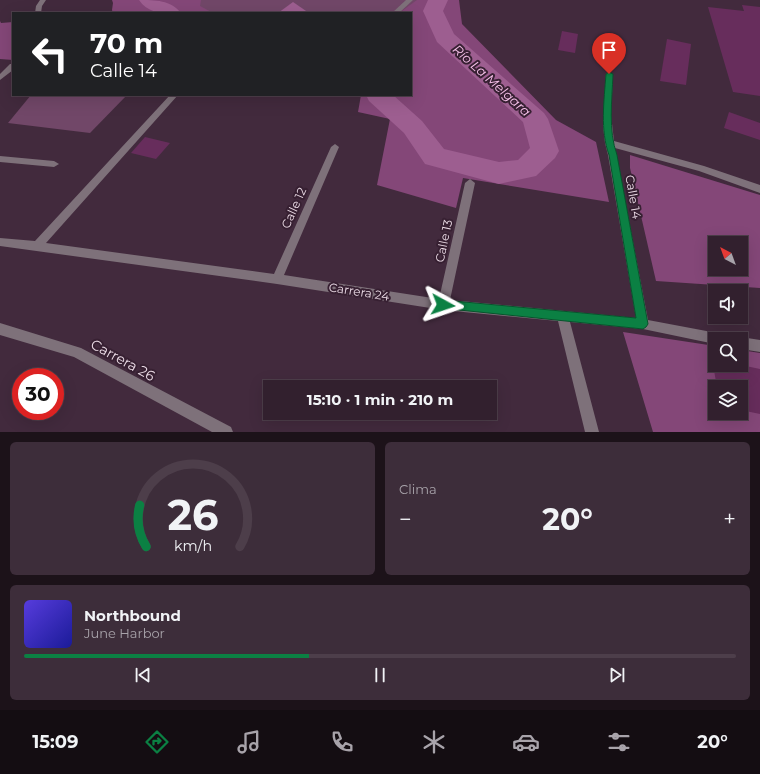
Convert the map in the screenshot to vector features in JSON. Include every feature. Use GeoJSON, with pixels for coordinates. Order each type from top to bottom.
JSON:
{"type":"FeatureCollection","features":[{"type":"Feature","properties":{"kind":"street"},"geometry":{"type":"LineString","coordinates":[[38,12],[39,6],[43,0]]}},
{"type":"Feature","properties":{"kind":"street"},"geometry":{"type":"LineString","coordinates":[[396,12],[410,0]]}},
{"type":"Feature","properties":{"kind":"street"},"geometry":{"type":"LineString","coordinates":[[0,78],[12,67]]}},
{"type":"Feature","properties":{"kind":"street","name":"Calle 14"},"geometry":{"type":"LineString","coordinates":[[609,74],[609,143],[613,155],[643,324]]}},
{"type":"Feature","properties":{"kind":"street"},"geometry":{"type":"LineString","coordinates":[[37,246],[173,96]]}},
{"type":"Feature","properties":{"kind":"street"},"geometry":{"type":"LineString","coordinates":[[609,143],[701,168],[760,189]]}},
{"type":"Feature","properties":{"kind":"street","name":"Calle 12"},"geometry":{"type":"LineString","coordinates":[[277,279],[335,147]]}},
{"type":"Feature","properties":{"kind":"street"},"geometry":{"type":"LineString","coordinates":[[0,159],[54,164]]}},
{"type":"Feature","properties":{"kind":"street","name":"Calle 13"},"geometry":{"type":"LineString","coordinates":[[443,305],[470,183]]}},
{"type":"Feature","properties":{"kind":"street","name":"Carrera 24"},"geometry":{"type":"LineString","coordinates":[[0,242],[277,279],[443,305],[643,324],[708,337]]}},
{"type":"Feature","properties":{"kind":"street"},"geometry":{"type":"LineString","coordinates":[[563,317],[592,432]]}},
{"type":"Feature","properties":{"kind":"street","name":"Carrera 26"},"geometry":{"type":"LineString","coordinates":[[0,329],[77,352],[226,432]]}},
{"type":"Feature","properties":{"kind":"street"},"geometry":{"type":"LineString","coordinates":[[748,344],[760,346]]}},
{"type":"Feature","properties":{"kind":"shaded area"},"geometry":{"type":"Polygon","coordinates":[[[112,0],[201,0],[200,6],[211,12],[113,12],[112,0]]]}},
{"type":"Feature","properties":{"kind":"shaded area"},"geometry":{"type":"Polygon","coordinates":[[[157,0],[434,0],[412,12],[176,12],[157,0]]]}},
{"type":"Feature","properties":{"kind":"shaded area"},"geometry":{"type":"Polygon","coordinates":[[[417,0],[459,0],[462,24],[556,120],[596,142],[609,202],[463,178],[456,208],[377,185],[390,119],[358,112],[361,96],[412,96],[412,12],[400,12],[417,0]]]}},
{"type":"Feature","properties":{"kind":"shaded area"},"geometry":{"type":"Polygon","coordinates":[[[293,2],[308,12],[279,12],[293,2]]]}},
{"type":"Feature","properties":{"kind":"shaded area"},"geometry":{"type":"Polygon","coordinates":[[[0,21],[1,23],[12,22],[12,60],[0,59],[0,21]]]}},
{"type":"Feature","properties":{"kind":"shaded area"},"geometry":{"type":"Polygon","coordinates":[[[30,96],[126,96],[90,133],[8,123],[30,96]]]}},
{"type":"Feature","properties":{"kind":"shaded area"},"geometry":{"type":"Polygon","coordinates":[[[630,155],[760,195],[760,288],[748,287],[748,284],[708,284],[656,281],[630,168],[630,155]]]}},
{"type":"Feature","properties":{"kind":"shaded area"},"geometry":{"type":"Polygon","coordinates":[[[623,332],[708,345],[708,372],[748,372],[748,351],[760,353],[760,432],[653,432],[623,332]]]}},
{"type":"Feature","properties":{"kind":"building"},"geometry":{"type":"Polygon","coordinates":[[[742,5],[760,7],[760,96],[733,92],[708,7],[744,11],[742,5]]]}},
{"type":"Feature","properties":{"kind":"building"},"geometry":{"type":"Polygon","coordinates":[[[562,31],[578,34],[575,53],[558,50],[562,31]]]}},
{"type":"Feature","properties":{"kind":"building"},"geometry":{"type":"Polygon","coordinates":[[[667,39],[691,44],[686,85],[660,81],[667,39]]]}},
{"type":"Feature","properties":{"kind":"building"},"geometry":{"type":"Polygon","coordinates":[[[729,112],[760,123],[760,140],[724,128],[729,112]]]}},
{"type":"Feature","properties":{"kind":"building"},"geometry":{"type":"Polygon","coordinates":[[[145,137],[170,143],[156,159],[131,153],[145,137]]]}},
{"type":"Feature","properties":{"kind":"building"},"geometry":{"type":"Polygon","coordinates":[[[748,366],[760,369],[760,414],[748,411],[748,380],[716,380],[714,372],[748,372],[748,366]]]}},
{"type":"Feature","properties":{"kind":"waterway","name":"Río La Melgara"},"geometry":{"type":"LineString","coordinates":[[149,0],[169,12]]}},
{"type":"Feature","properties":{"kind":"waterway","name":"Río La Melgara"},"geometry":{"type":"LineString","coordinates":[[379,96],[413,127],[435,157],[499,173],[526,169],[545,151],[535,119],[445,37],[433,11],[438,0]]}},
{"type":"Feature","properties":{"kind":"route"},"geometry":{"type":"LineString","coordinates":[[443,305],[643,324],[613,155],[609,143],[609,74]]}}]}
